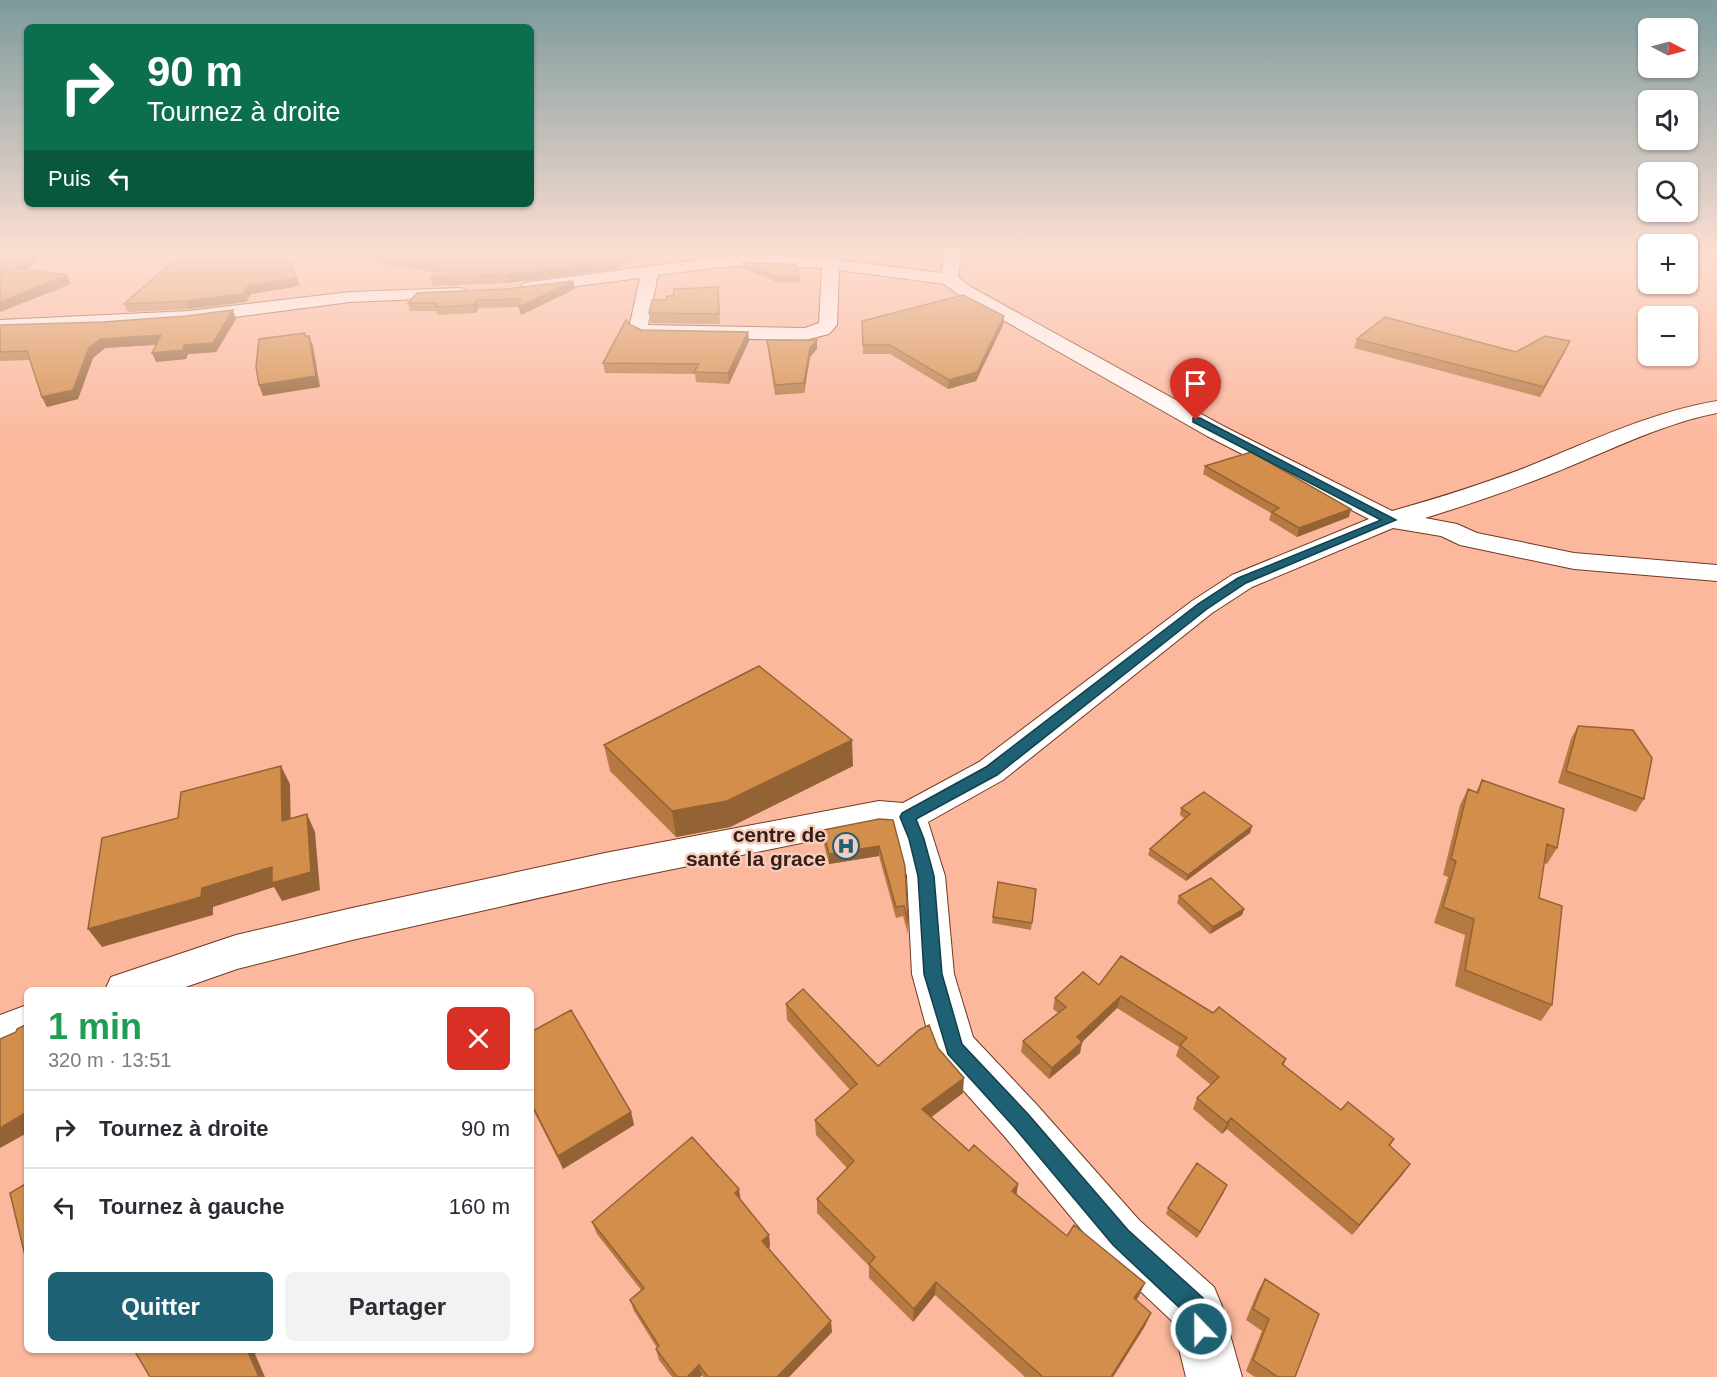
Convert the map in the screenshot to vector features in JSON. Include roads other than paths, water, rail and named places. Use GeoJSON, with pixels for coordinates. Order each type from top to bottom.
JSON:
{"type":"FeatureCollection","features":[{"type":"Feature","properties":{"kind":"street"},"geometry":{"type":"LineString","coordinates":[[0,326],[203,315]]}},
{"type":"Feature","properties":{"kind":"street"},"geometry":{"type":"LineString","coordinates":[[639,315],[638,328],[649,333],[805,334],[822,330],[828,325],[828,315]]}},
{"type":"Feature","properties":{"kind":"street"},"geometry":{"type":"LineString","coordinates":[[1007,315],[1319,485],[1390,520],[1448,529],[1469,539],[1574,561],[1717,573]]}},
{"type":"Feature","properties":{"kind":"street"},"geometry":{"type":"LineString","coordinates":[[135,987],[236,952],[605,868],[879,814],[908,817],[992,771],[1203,606],[1242,580],[1390,520],[1463,498],[1533,473],[1639,430],[1695,411],[1717,407]]}},
{"type":"Feature","properties":{"kind":"street"},"geometry":{"type":"LineString","coordinates":[[908,817],[926,876],[933,974],[954,1048],[1021,1120],[1121,1238],[1195,1306],[1214,1377]]}},
{"type":"Feature","properties":{"kind":"street"},"geometry":{"type":"LineString","coordinates":[[0,1034],[24,1025]]}},
{"type":"Feature","properties":{"kind":"place","name":"centre de santé la grace"},"geometry":{"type":"Point","coordinates":[846,846]}}]}
